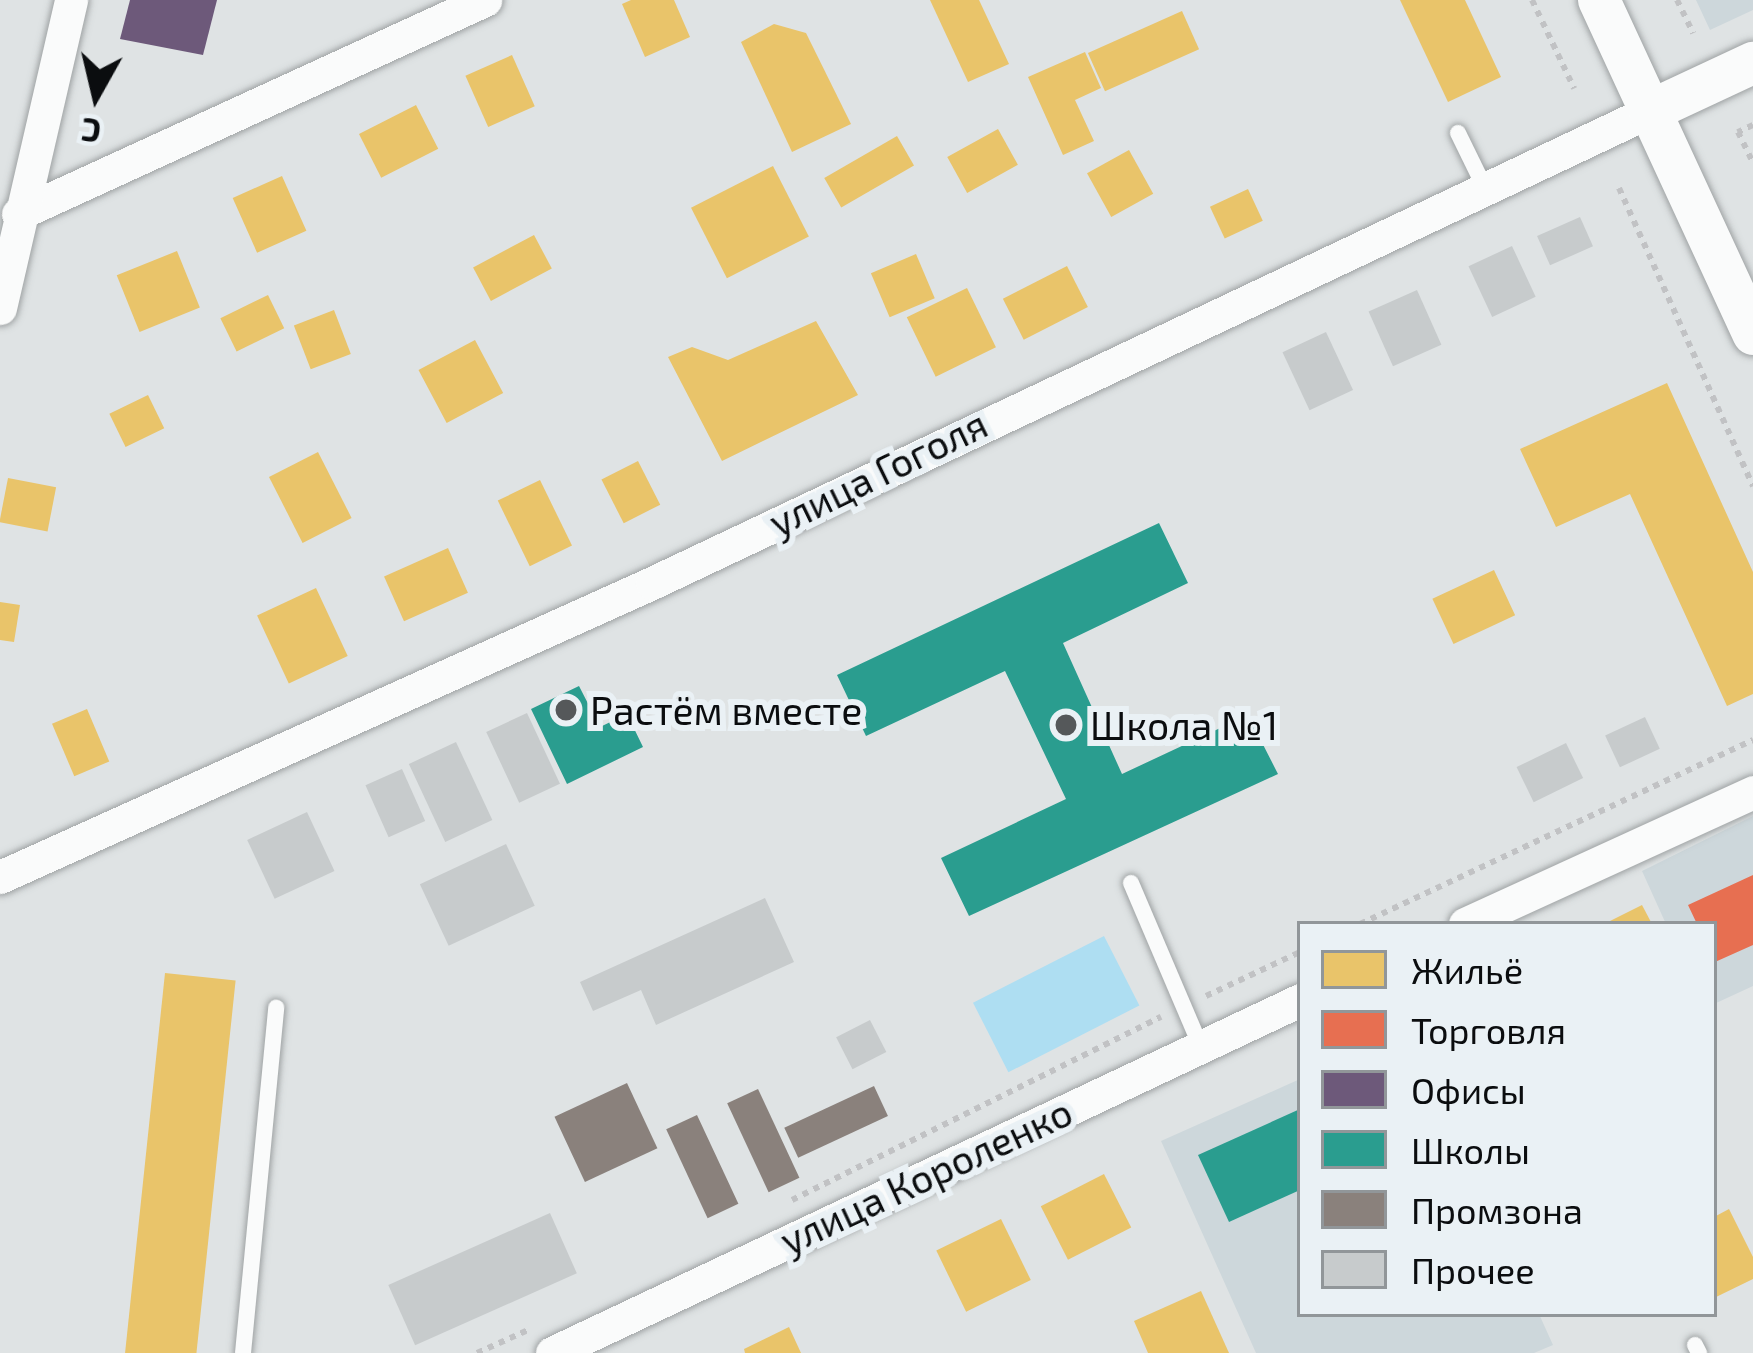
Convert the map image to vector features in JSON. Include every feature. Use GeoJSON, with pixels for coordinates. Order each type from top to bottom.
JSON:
{"type":"FeatureCollection","features":[{"type":"Feature","properties":{"kind":"street"},"geometry":{"type":"LineString","coordinates":[[0,308],[71,0]]}},
{"type":"Feature","properties":{"kind":"street"},"geometry":{"type":"LineString","coordinates":[[18,214],[485,0]]}},
{"type":"Feature","properties":{"kind":"street"},"geometry":{"type":"LineString","coordinates":[[1599,0],[1753,334]]}},
{"type":"Feature","properties":{"kind":"street","name":"улица Гоголя"},"geometry":{"type":"LineString","coordinates":[[0,877],[652,583],[1484,186],[1753,64]]}},
{"type":"Feature","properties":{"kind":"street"},"geometry":{"type":"LineString","coordinates":[[1471,921],[1753,791]]}},
{"type":"Feature","properties":{"kind":"street","name":"улица Короленко"},"geometry":{"type":"LineString","coordinates":[[546,1339],[605,1341],[1297,1001]]}},
{"type":"Feature","properties":{"kind":"lane"},"geometry":{"type":"LineString","coordinates":[[1458,133],[1484,186]]}},
{"type":"Feature","properties":{"kind":"lane"},"geometry":{"type":"LineString","coordinates":[[1131,883],[1201,1047]]}},
{"type":"Feature","properties":{"kind":"lane"},"geometry":{"type":"LineString","coordinates":[[243,1353],[276,1009]]}},
{"type":"Feature","properties":{"kind":"path"},"geometry":{"type":"LineString","coordinates":[[1532,0],[1574,88]]}},
{"type":"Feature","properties":{"kind":"path"},"geometry":{"type":"LineString","coordinates":[[1677,0],[1693,33]]}},
{"type":"Feature","properties":{"kind":"path"},"geometry":{"type":"LineString","coordinates":[[1753,125],[1738,132],[1753,163]]}},
{"type":"Feature","properties":{"kind":"path"},"geometry":{"type":"LineString","coordinates":[[1618,188],[1753,486]]}},
{"type":"Feature","properties":{"kind":"path"},"geometry":{"type":"LineString","coordinates":[[1366,921],[1753,740]]}},
{"type":"Feature","properties":{"kind":"path"},"geometry":{"type":"LineString","coordinates":[[783,1208],[807,1187],[1297,953]]}},
{"type":"Feature","properties":{"kind":"path"},"geometry":{"type":"LineString","coordinates":[[477,1353],[546,1339]]}},
{"type":"Feature","properties":{"kind":"shaded area"},"geometry":{"type":"Polygon","coordinates":[[[1696,0],[1753,0],[1753,10],[1710,30],[1696,0]]]}},
{"type":"Feature","properties":{"kind":"shaded area"},"geometry":{"type":"Polygon","coordinates":[[[1753,816],[1753,986],[1717,1003],[1717,921],[1665,921],[1642,871],[1753,816]]]}},
{"type":"Feature","properties":{"kind":"shaded area"},"geometry":{"type":"Polygon","coordinates":[[[1104,936],[1139,1005],[1008,1072],[973,1003],[1104,936]]]}},
{"type":"Feature","properties":{"kind":"shaded area"},"geometry":{"type":"Polygon","coordinates":[[[1297,1080],[1297,1317],[1540,1317],[1553,1345],[1534,1353],[1256,1353],[1161,1141],[1297,1080]]]}},
{"type":"Feature","properties":{"kind":"building: Жильё"},"geometry":{"type":"Polygon","coordinates":[[[674,0],[690,37],[645,57],[622,4],[674,0]]]}},
{"type":"Feature","properties":{"kind":"building: Жильё"},"geometry":{"type":"Polygon","coordinates":[[[930,0],[979,0],[1009,64],[968,82],[930,0]]]}},
{"type":"Feature","properties":{"kind":"building: Жильё"},"geometry":{"type":"Polygon","coordinates":[[[1400,0],[1465,0],[1501,77],[1448,102],[1400,0]]]}},
{"type":"Feature","properties":{"kind":"building: Жильё"},"geometry":{"type":"Polygon","coordinates":[[[1182,11],[1199,49],[1105,91],[1088,53],[1182,11]]]}},
{"type":"Feature","properties":{"kind":"building: Жильё"},"geometry":{"type":"Polygon","coordinates":[[[774,24],[806,33],[851,124],[792,152],[741,42],[774,24]]]}},
{"type":"Feature","properties":{"kind":"building: Жильё"},"geometry":{"type":"Polygon","coordinates":[[[1085,52],[1101,88],[1075,100],[1094,141],[1063,155],[1028,77],[1085,52]]]}},
{"type":"Feature","properties":{"kind":"building: Жильё"},"geometry":{"type":"Polygon","coordinates":[[[512,55],[535,106],[488,127],[465,76],[512,55]]]}},
{"type":"Feature","properties":{"kind":"building: Жильё"},"geometry":{"type":"Polygon","coordinates":[[[416,105],[438,149],[381,178],[359,134],[416,105]]]}},
{"type":"Feature","properties":{"kind":"building: Жильё"},"geometry":{"type":"Polygon","coordinates":[[[998,129],[1018,165],[967,193],[947,157],[998,129]]]}},
{"type":"Feature","properties":{"kind":"building: Жильё"},"geometry":{"type":"Polygon","coordinates":[[[897,136],[914,165],[841,207],[824,178],[897,136]]]}},
{"type":"Feature","properties":{"kind":"building: Жильё"},"geometry":{"type":"Polygon","coordinates":[[[1129,150],[1153,194],[1111,217],[1087,173],[1129,150]]]}},
{"type":"Feature","properties":{"kind":"building: Жильё"},"geometry":{"type":"Polygon","coordinates":[[[773,166],[809,236],[727,278],[691,208],[773,166]]]}},
{"type":"Feature","properties":{"kind":"building: Жильё"},"geometry":{"type":"Polygon","coordinates":[[[282,176],[306,231],[257,253],[233,198],[282,176]]]}},
{"type":"Feature","properties":{"kind":"building: Жильё"},"geometry":{"type":"Polygon","coordinates":[[[1248,189],[1263,221],[1225,238],[1210,207],[1248,189]]]}},
{"type":"Feature","properties":{"kind":"building: Жильё"},"geometry":{"type":"Polygon","coordinates":[[[534,235],[552,269],[491,301],[473,267],[534,235]]]}},
{"type":"Feature","properties":{"kind":"building: Жильё"},"geometry":{"type":"Polygon","coordinates":[[[177,251],[200,308],[140,332],[117,275],[177,251]]]}},
{"type":"Feature","properties":{"kind":"building: Жильё"},"geometry":{"type":"Polygon","coordinates":[[[916,254],[935,298],[890,317],[871,273],[916,254]]]}},
{"type":"Feature","properties":{"kind":"building: Жильё"},"geometry":{"type":"Polygon","coordinates":[[[1067,266],[1088,307],[1024,340],[1003,299],[1067,266]]]}},
{"type":"Feature","properties":{"kind":"building: Жильё"},"geometry":{"type":"Polygon","coordinates":[[[967,288],[996,347],[936,377],[907,317],[967,288]]]}},
{"type":"Feature","properties":{"kind":"building: Жильё"},"geometry":{"type":"Polygon","coordinates":[[[268,295],[284,328],[237,351],[220,318],[268,295]]]}},
{"type":"Feature","properties":{"kind":"building: Жильё"},"geometry":{"type":"Polygon","coordinates":[[[334,310],[351,354],[311,369],[294,325],[334,310]]]}},
{"type":"Feature","properties":{"kind":"building: Жильё"},"geometry":{"type":"Polygon","coordinates":[[[816,321],[858,395],[722,461],[668,357],[692,347],[728,360],[816,321]]]}},
{"type":"Feature","properties":{"kind":"building: Жильё"},"geometry":{"type":"Polygon","coordinates":[[[475,340],[503,393],[447,423],[418,370],[475,340]]]}},
{"type":"Feature","properties":{"kind":"building: Жильё"},"geometry":{"type":"Polygon","coordinates":[[[1667,383],[1753,572],[1753,694],[1727,706],[1630,494],[1556,527],[1520,449],[1667,383]]]}},
{"type":"Feature","properties":{"kind":"building: Жильё"},"geometry":{"type":"Polygon","coordinates":[[[148,395],[164,428],[126,447],[109,414],[148,395]]]}},
{"type":"Feature","properties":{"kind":"building: Жильё"},"geometry":{"type":"Polygon","coordinates":[[[318,452],[352,518],[303,543],[269,477],[318,452]]]}},
{"type":"Feature","properties":{"kind":"building: Жильё"},"geometry":{"type":"Polygon","coordinates":[[[638,461],[660,505],[624,523],[601,480],[638,461]]]}},
{"type":"Feature","properties":{"kind":"building: Жильё"},"geometry":{"type":"Polygon","coordinates":[[[8,478],[56,487],[48,532],[0,522],[8,478]]]}},
{"type":"Feature","properties":{"kind":"building: Жильё"},"geometry":{"type":"Polygon","coordinates":[[[540,480],[572,546],[530,566],[498,501],[540,480]]]}},
{"type":"Feature","properties":{"kind":"building: Жильё"},"geometry":{"type":"Polygon","coordinates":[[[448,548],[468,593],[404,621],[384,576],[448,548]]]}},
{"type":"Feature","properties":{"kind":"building: Жильё"},"geometry":{"type":"Polygon","coordinates":[[[1494,570],[1515,615],[1454,644],[1432,599],[1494,570]]]}},
{"type":"Feature","properties":{"kind":"building: Жильё"},"geometry":{"type":"Polygon","coordinates":[[[316,588],[348,656],[289,683],[257,615],[316,588]]]}},
{"type":"Feature","properties":{"kind":"building: Жильё"},"geometry":{"type":"Polygon","coordinates":[[[0,602],[20,605],[14,642],[0,640],[0,602]]]}},
{"type":"Feature","properties":{"kind":"building: Жильё"},"geometry":{"type":"Polygon","coordinates":[[[87,709],[109,761],[74,776],[52,724],[87,709]]]}},
{"type":"Feature","properties":{"kind":"building: Жильё"},"geometry":{"type":"Polygon","coordinates":[[[1642,905],[1650,921],[1610,921],[1642,905]]]}},
{"type":"Feature","properties":{"kind":"building: Жильё"},"geometry":{"type":"Polygon","coordinates":[[[165,973],[236,980],[196,1353],[125,1353],[165,973]]]}},
{"type":"Feature","properties":{"kind":"building: Жильё"},"geometry":{"type":"Polygon","coordinates":[[[1104,1174],[1131,1227],[1068,1260],[1041,1206],[1104,1174]]]}},
{"type":"Feature","properties":{"kind":"building: Жильё"},"geometry":{"type":"Polygon","coordinates":[[[1729,1209],[1753,1257],[1753,1279],[1717,1297],[1717,1215],[1729,1209]]]}},
{"type":"Feature","properties":{"kind":"building: Жильё"},"geometry":{"type":"Polygon","coordinates":[[[1001,1219],[1031,1280],[966,1312],[936,1251],[1001,1219]]]}},
{"type":"Feature","properties":{"kind":"building: Жильё"},"geometry":{"type":"Polygon","coordinates":[[[1201,1291],[1229,1353],[1148,1353],[1134,1321],[1201,1291]]]}},
{"type":"Feature","properties":{"kind":"building: Жильё"},"geometry":{"type":"Polygon","coordinates":[[[789,1327],[801,1353],[745,1353],[744,1349],[789,1327]]]}},
{"type":"Feature","properties":{"kind":"building: Торговля"},"geometry":{"type":"Polygon","coordinates":[[[1753,875],[1753,945],[1717,961],[1717,921],[1696,921],[1688,905],[1753,875]]]}},
{"type":"Feature","properties":{"kind":"building: Офисы"},"geometry":{"type":"Polygon","coordinates":[[[130,0],[217,0],[203,55],[120,39],[130,0]]]}},
{"type":"Feature","properties":{"kind":"building: Школы","name":"Школа №1"},"geometry":{"type":"Polygon","coordinates":[[[1159,523],[1188,583],[1063,643],[1122,774],[1248,715],[1278,774],[969,916],[941,858],[1066,799],[1005,671],[866,736],[837,675],[1159,523]]]}},
{"type":"Feature","properties":{"kind":"building: Школы"},"geometry":{"type":"Polygon","coordinates":[[[579,686],[600,727],[627,714],[643,747],[567,784],[531,709],[579,686]]]}},
{"type":"Feature","properties":{"kind":"building: Школы"},"geometry":{"type":"Polygon","coordinates":[[[1297,1110],[1297,1191],[1229,1222],[1198,1155],[1297,1110]]]}},
{"type":"Feature","properties":{"kind":"building: Промзона"},"geometry":{"type":"Polygon","coordinates":[[[627,1083],[657,1148],[585,1182],[554,1117],[627,1083]]]}},
{"type":"Feature","properties":{"kind":"building: Промзона"},"geometry":{"type":"Polygon","coordinates":[[[874,1086],[888,1116],[798,1158],[784,1128],[874,1086]]]}},
{"type":"Feature","properties":{"kind":"building: Промзона"},"geometry":{"type":"Polygon","coordinates":[[[758,1089],[799,1178],[769,1192],[727,1103],[758,1089]]]}},
{"type":"Feature","properties":{"kind":"building: Промзона"},"geometry":{"type":"Polygon","coordinates":[[[697,1115],[738,1204],[708,1218],[666,1129],[697,1115]]]}},
{"type":"Feature","properties":{"kind":"building: Прочее"},"geometry":{"type":"Polygon","coordinates":[[[1580,217],[1593,246],[1550,265],[1537,236],[1580,217]]]}},
{"type":"Feature","properties":{"kind":"building: Прочее"},"geometry":{"type":"Polygon","coordinates":[[[1512,246],[1536,297],[1492,317],[1468,266],[1512,246]]]}},
{"type":"Feature","properties":{"kind":"building: Прочее"},"geometry":{"type":"Polygon","coordinates":[[[1417,290],[1441,345],[1393,366],[1369,312],[1417,290]]]}},
{"type":"Feature","properties":{"kind":"building: Прочее"},"geometry":{"type":"Polygon","coordinates":[[[1326,332],[1353,390],[1310,410],[1282,352],[1326,332]]]}},
{"type":"Feature","properties":{"kind":"building: Прочее"},"geometry":{"type":"Polygon","coordinates":[[[527,713],[560,784],[519,803],[486,732],[527,713]]]}},
{"type":"Feature","properties":{"kind":"building: Прочее"},"geometry":{"type":"Polygon","coordinates":[[[1645,717],[1660,749],[1620,767],[1605,736],[1645,717]]]}},
{"type":"Feature","properties":{"kind":"building: Прочее"},"geometry":{"type":"Polygon","coordinates":[[[456,742],[492,820],[445,842],[409,764],[456,742]]]}},
{"type":"Feature","properties":{"kind":"building: Прочее"},"geometry":{"type":"Polygon","coordinates":[[[1566,743],[1583,778],[1534,802],[1517,767],[1566,743]]]}},
{"type":"Feature","properties":{"kind":"building: Прочее"},"geometry":{"type":"Polygon","coordinates":[[[402,769],[425,821],[389,837],[365,785],[402,769]]]}},
{"type":"Feature","properties":{"kind":"building: Прочее"},"geometry":{"type":"Polygon","coordinates":[[[307,812],[334,871],[275,899],[247,840],[307,812]]]}},
{"type":"Feature","properties":{"kind":"building: Прочее"},"geometry":{"type":"Polygon","coordinates":[[[506,844],[535,906],[449,946],[420,884],[506,844]]]}},
{"type":"Feature","properties":{"kind":"building: Прочее"},"geometry":{"type":"Polygon","coordinates":[[[765,898],[794,962],[656,1025],[641,990],[593,1011],[580,982],[765,898]]]}},
{"type":"Feature","properties":{"kind":"building: Прочее"},"geometry":{"type":"Polygon","coordinates":[[[870,1020],[886,1052],[852,1069],[836,1037],[870,1020]]]}},
{"type":"Feature","properties":{"kind":"building: Прочее"},"geometry":{"type":"Polygon","coordinates":[[[550,1213],[577,1273],[415,1345],[388,1285],[550,1213]]]}},
{"type":"Feature","properties":{"kind":"place","name":"Растём вместе"},"geometry":{"type":"Point","coordinates":[566,710]}},
{"type":"Feature","properties":{"kind":"place","name":"Школа №1"},"geometry":{"type":"Point","coordinates":[1066,725]}}]}
